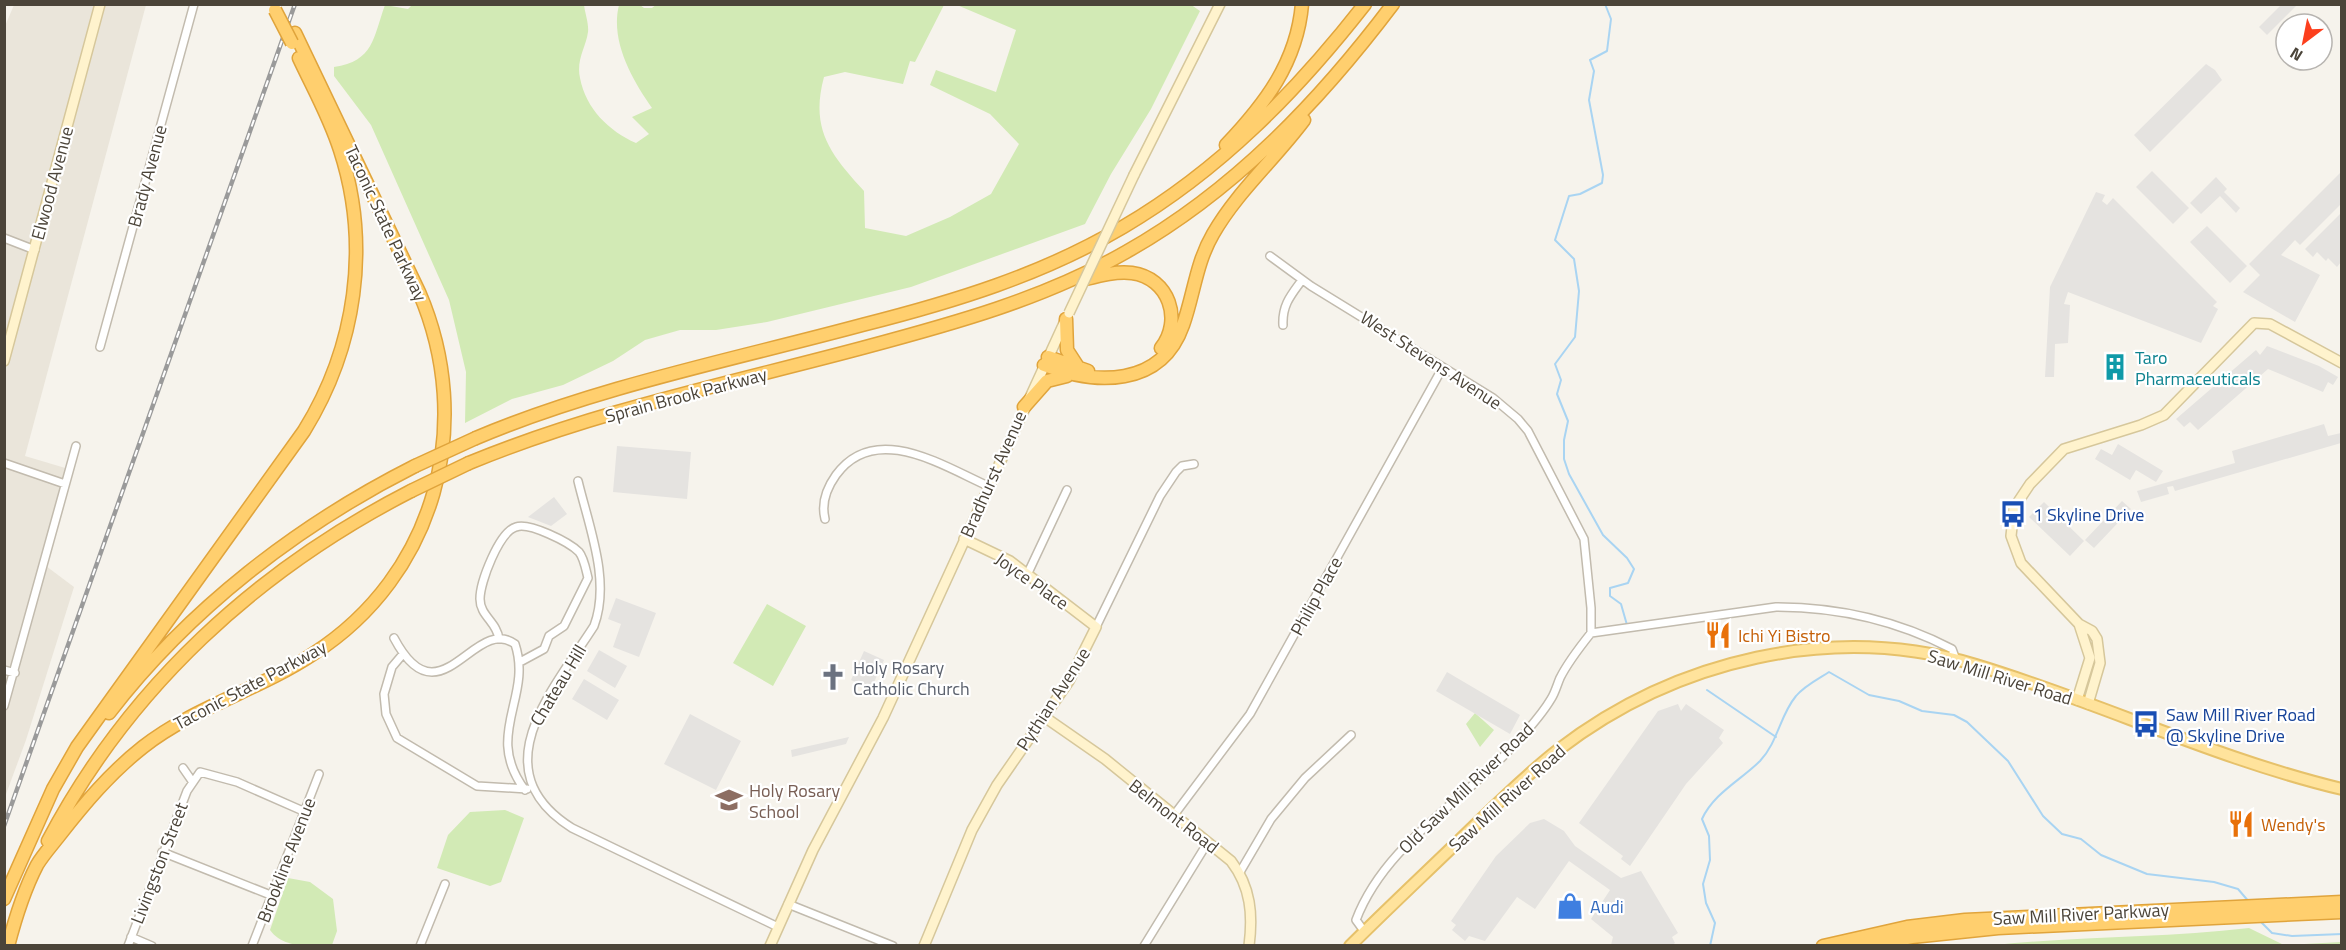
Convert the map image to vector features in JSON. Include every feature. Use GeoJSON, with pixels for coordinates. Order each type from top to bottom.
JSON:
{"type":"FeatureCollection","features":[{"type":"Feature","properties":{"kind":"highway"},"geometry":{"type":"LineString","coordinates":[[1196,178],[1252,118],[1274,89],[1292,49],[1302,4]]}},
{"type":"Feature","properties":{"kind":"highway","name":"Sprain Brook Parkway"},"geometry":{"type":"LineString","coordinates":[[28,844],[63,780],[99,725],[140,675],[182,632],[252,570],[303,532],[358,496],[476,438],[581,400],[915,312],[1006,282],[1101,240],[1196,178],[1271,113],[1311,70],[1365,4]]}},
{"type":"Feature","properties":{"kind":"highway","name":"Sprain Brook Parkway"},"geometry":{"type":"LineString","coordinates":[[38,864],[66,807],[99,755],[138,704],[221,620],[285,568],[341,531],[411,491],[469,463],[568,427],[933,329],[1060,285],[1144,242],[1214,193],[1277,138],[1329,84],[1393,4]]}},
{"type":"Feature","properties":{"kind":"highway","name":"Taconic State Parkway"},"geometry":{"type":"LineString","coordinates":[[8,945],[38,864],[90,797],[143,747],[181,722],[300,662],[348,628],[374,601],[399,569],[420,531],[432,499],[440,464],[445,419],[443,376],[434,333],[419,292],[276,6]]}},
{"type":"Feature","properties":{"kind":"highway","name":"Taconic State Parkway"},"geometry":{"type":"LineString","coordinates":[[4,899],[53,789],[77,747],[297,441],[324,396],[339,357],[350,317],[356,276],[353,204],[335,135],[293,38]]}},
{"type":"Feature","properties":{"kind":"highway"},"geometry":{"type":"LineString","coordinates":[[1046,361],[1104,380],[1129,375],[1151,365],[1168,351],[1183,327],[1199,266],[1214,232],[1236,200],[1292,136],[1329,84]]}},
{"type":"Feature","properties":{"kind":"highway"},"geometry":{"type":"LineString","coordinates":[[1024,406],[1047,381],[1062,375],[1120,370],[1154,355],[1163,346],[1171,330],[1171,306],[1157,284],[1135,273],[1113,273],[1060,285]]}},
{"type":"Feature","properties":{"kind":"highway"},"geometry":{"type":"LineString","coordinates":[[1067,316],[1068,355],[1082,374]]}},
{"type":"Feature","properties":{"kind":"highway","name":"Saw Mill River Parkway"},"geometry":{"type":"LineString","coordinates":[[1865,945],[1941,933],[2255,911],[2342,902]]}},
{"type":"Feature","properties":{"kind":"highway","name":"Saw Mill River Parkway"},"geometry":{"type":"LineString","coordinates":[[1823,945],[1898,929],[1965,920],[2255,911],[2342,912]]}},
{"type":"Feature","properties":{"kind":"main road","name":"Saw Mill River Road"},"geometry":{"type":"LineString","coordinates":[[1350,945],[1542,762],[1602,719],[1660,688],[1735,663],[1806,650],[1875,647],[1956,660],[2284,773],[2342,789]]}},
{"type":"Feature","properties":{"kind":"street","name":"Elwood Avenue"},"geometry":{"type":"LineString","coordinates":[[4,362],[8,333],[35,250],[99,4]]}},
{"type":"Feature","properties":{"kind":"street","name":"Brady Avenue"},"geometry":{"type":"LineString","coordinates":[[100,347],[194,4]]}},
{"type":"Feature","properties":{"kind":"street","name":"Bradhurst Avenue"},"geometry":{"type":"LineString","coordinates":[[770,945],[815,845],[883,718],[1024,406],[1134,175],[1220,4]]}},
{"type":"Feature","properties":{"kind":"street"},"geometry":{"type":"LineString","coordinates":[[4,238],[35,250]]}},
{"type":"Feature","properties":{"kind":"street","name":"West Stevens Avenue"},"geometry":{"type":"LineString","coordinates":[[1270,256],[1302,280],[1506,408],[1528,431],[1584,539],[1591,633]]}},
{"type":"Feature","properties":{"kind":"street"},"geometry":{"type":"LineString","coordinates":[[1282,325],[1282,313],[1286,301],[1302,280]]}},
{"type":"Feature","properties":{"kind":"street"},"geometry":{"type":"LineString","coordinates":[[2083,702],[2090,658],[2079,624],[2025,568],[2018,557],[2011,536],[2013,514],[2017,502],[2055,456],[2075,444],[2141,425],[2164,415],[2254,323],[2270,324],[2342,363]]}},
{"type":"Feature","properties":{"kind":"street","name":"Philip Place"},"geometry":{"type":"LineString","coordinates":[[1174,815],[1250,714],[1443,367]]}},
{"type":"Feature","properties":{"kind":"street"},"geometry":{"type":"LineString","coordinates":[[4,706],[76,446]]}},
{"type":"Feature","properties":{"kind":"street"},"geometry":{"type":"LineString","coordinates":[[825,519],[823,504],[835,477],[852,459],[878,449],[905,450],[988,486]]}},
{"type":"Feature","properties":{"kind":"street"},"geometry":{"type":"LineString","coordinates":[[4,463],[65,484]]}},
{"type":"Feature","properties":{"kind":"street","name":"Pythian Avenue"},"geometry":{"type":"LineString","coordinates":[[924,945],[972,830],[997,785],[1046,718],[1083,656],[1160,496],[1182,466],[1194,464]]}},
{"type":"Feature","properties":{"kind":"street","name":"Chateau Hill"},"geometry":{"type":"LineString","coordinates":[[529,789],[527,765],[531,728],[594,626],[600,610],[600,581],[578,481]]}},
{"type":"Feature","properties":{"kind":"street"},"geometry":{"type":"LineString","coordinates":[[1028,575],[1067,490]]}},
{"type":"Feature","properties":{"kind":"street"},"geometry":{"type":"LineString","coordinates":[[499,639],[498,630],[480,610],[479,597],[495,548],[512,528],[519,526],[540,530],[581,554],[588,578],[564,626],[549,636],[544,649],[520,662]]}},
{"type":"Feature","properties":{"kind":"street","name":"Joyce Place"},"geometry":{"type":"LineString","coordinates":[[964,539],[1003,558],[1096,627]]}},
{"type":"Feature","properties":{"kind":"street"},"geometry":{"type":"LineString","coordinates":[[1591,633],[1776,607],[1807,607],[1862,616],[1905,629],[1952,649],[1956,660]]}},
{"type":"Feature","properties":{"kind":"street","name":"Old Saw Mill River Road"},"geometry":{"type":"LineString","coordinates":[[1364,931],[1356,920],[1361,908],[1395,858],[1421,829],[1518,740],[1551,698],[1572,657],[1591,633]]}},
{"type":"Feature","properties":{"kind":"street"},"geometry":{"type":"LineString","coordinates":[[394,638],[410,663],[433,672],[444,671],[484,644],[499,639],[509,640],[515,644],[520,662],[519,680],[508,725],[507,750],[511,765],[529,789],[556,818],[572,828],[778,927]]}},
{"type":"Feature","properties":{"kind":"street"},"geometry":{"type":"LineString","coordinates":[[403,654],[392,667],[384,694],[386,714],[397,738],[477,786],[529,789]]}},
{"type":"Feature","properties":{"kind":"street"},"geometry":{"type":"LineString","coordinates":[[4,670],[15,673]]}},
{"type":"Feature","properties":{"kind":"street","name":"Belmont Road"},"geometry":{"type":"LineString","coordinates":[[1046,718],[1105,759],[1231,861],[1240,872],[1252,912],[1249,945]]}},
{"type":"Feature","properties":{"kind":"street"},"geometry":{"type":"LineString","coordinates":[[1240,872],[1271,819],[1305,778],[1351,735]]}},
{"type":"Feature","properties":{"kind":"street"},"geometry":{"type":"LineString","coordinates":[[183,768],[192,782],[200,772],[205,771],[237,782],[303,811]]}},
{"type":"Feature","properties":{"kind":"street","name":"Brookline Avenue"},"geometry":{"type":"LineString","coordinates":[[252,945],[319,774]]}},
{"type":"Feature","properties":{"kind":"street","name":"Livingston Street"},"geometry":{"type":"LineString","coordinates":[[128,945],[162,852],[192,782]]}},
{"type":"Feature","properties":{"kind":"street"},"geometry":{"type":"LineString","coordinates":[[1144,945],[1208,842]]}},
{"type":"Feature","properties":{"kind":"street"},"geometry":{"type":"LineString","coordinates":[[162,852],[273,896]]}},
{"type":"Feature","properties":{"kind":"street"},"geometry":{"type":"LineString","coordinates":[[420,945],[445,884]]}},
{"type":"Feature","properties":{"kind":"street"},"geometry":{"type":"LineString","coordinates":[[788,904],[893,945]]}},
{"type":"Feature","properties":{"kind":"street"},"geometry":{"type":"LineString","coordinates":[[131,937],[152,945]]}},
{"type":"Feature","properties":{"kind":"shaded area"},"geometry":{"type":"Polygon","coordinates":[[[2282,4],[2297,5],[2290,12],[2274,12],[2282,4]]]}},
{"type":"Feature","properties":{"kind":"shaded area"},"geometry":{"type":"Polygon","coordinates":[[[14,5],[146,5],[25,456],[72,470],[46,566],[74,587],[26,740],[5,797],[5,26],[14,5]]]}},
{"type":"Feature","properties":{"kind":"shaded area"},"geometry":{"type":"Polygon","coordinates":[[[2274,12],[2274,28],[2267,35],[2259,27],[2274,12]]]}},
{"type":"Feature","properties":{"kind":"shaded area"},"geometry":{"type":"Polygon","coordinates":[[[2206,64],[2215,70],[2222,80],[2150,152],[2134,135],[2206,64]]]}},
{"type":"Feature","properties":{"kind":"shaded area"},"geometry":{"type":"Polygon","coordinates":[[[2152,171],[2189,208],[2173,224],[2136,187],[2152,171]]]}},
{"type":"Feature","properties":{"kind":"shaded area"},"geometry":{"type":"Polygon","coordinates":[[[2341,172],[2341,204],[2300,245],[2295,240],[2281,255],[2320,275],[2295,322],[2243,292],[2260,275],[2249,264],[2341,172]]]}},
{"type":"Feature","properties":{"kind":"shaded area"},"geometry":{"type":"Polygon","coordinates":[[[2216,177],[2227,189],[2224,192],[2240,208],[2236,213],[2220,196],[2201,214],[2190,203],[2216,177]]]}},
{"type":"Feature","properties":{"kind":"shaded area"},"geometry":{"type":"Polygon","coordinates":[[[2096,192],[2105,195],[2102,201],[2107,205],[2113,198],[2217,302],[2213,306],[2218,309],[2201,343],[2068,292],[2064,304],[2070,305],[2068,343],[2055,344],[2054,377],[2045,377],[2050,287],[2096,192]]]}},
{"type":"Feature","properties":{"kind":"shaded area"},"geometry":{"type":"Polygon","coordinates":[[[2341,213],[2341,262],[2337,267],[2328,258],[2326,261],[2317,252],[2313,257],[2305,249],[2341,213]]]}},
{"type":"Feature","properties":{"kind":"shaded area"},"geometry":{"type":"Polygon","coordinates":[[[2207,226],[2247,266],[2230,283],[2190,242],[2207,226]]]}},
{"type":"Feature","properties":{"kind":"shaded area"},"geometry":{"type":"Polygon","coordinates":[[[2267,346],[2319,366],[2338,377],[2333,385],[2328,382],[2323,392],[2268,369],[2198,430],[2190,422],[2184,427],[2176,419],[2256,350],[2260,355],[2267,346]]]}},
{"type":"Feature","properties":{"kind":"shaded area"},"geometry":{"type":"Polygon","coordinates":[[[2324,424],[2328,436],[2341,433],[2341,443],[2175,491],[2173,486],[2167,487],[2169,494],[2141,502],[2137,491],[2235,463],[2232,451],[2324,424]]]}},
{"type":"Feature","properties":{"kind":"shaded area"},"geometry":{"type":"Polygon","coordinates":[[[2118,444],[2163,471],[2156,482],[2136,470],[2130,480],[2095,459],[2101,449],[2112,455],[2118,444]]]}},
{"type":"Feature","properties":{"kind":"shaded area"},"geometry":{"type":"Polygon","coordinates":[[[617,446],[691,452],[687,499],[613,492],[617,446]]]}},
{"type":"Feature","properties":{"kind":"shaded area"},"geometry":{"type":"Polygon","coordinates":[[[554,497],[567,514],[551,526],[528,517],[554,497]]]}},
{"type":"Feature","properties":{"kind":"shaded area"},"geometry":{"type":"Polygon","coordinates":[[[2122,501],[2131,509],[2094,548],[2085,540],[2122,501]]]}},
{"type":"Feature","properties":{"kind":"shaded area"},"geometry":{"type":"Polygon","coordinates":[[[2044,502],[2084,541],[2070,556],[2029,517],[2044,502]]]}},
{"type":"Feature","properties":{"kind":"shaded area"},"geometry":{"type":"Polygon","coordinates":[[[616,598],[656,613],[639,657],[613,647],[621,624],[608,619],[616,598]]]}},
{"type":"Feature","properties":{"kind":"shaded area"},"geometry":{"type":"Polygon","coordinates":[[[599,650],[627,666],[615,688],[587,671],[599,650]]]}},
{"type":"Feature","properties":{"kind":"shaded area"},"geometry":{"type":"Polygon","coordinates":[[[864,651],[884,660],[871,689],[851,680],[864,651]]]}},
{"type":"Feature","properties":{"kind":"shaded area"},"geometry":{"type":"Polygon","coordinates":[[[1447,672],[1520,715],[1510,734],[1436,691],[1447,672]]]}},
{"type":"Feature","properties":{"kind":"shaded area"},"geometry":{"type":"Polygon","coordinates":[[[584,679],[619,700],[607,720],[572,699],[584,679]]]}},
{"type":"Feature","properties":{"kind":"shaded area"},"geometry":{"type":"Polygon","coordinates":[[[1678,704],[1681,711],[1686,704],[1724,730],[1719,738],[1723,743],[1686,784],[1630,866],[1621,859],[1623,856],[1579,823],[1658,711],[1678,704]]]}},
{"type":"Feature","properties":{"kind":"shaded area"},"geometry":{"type":"Polygon","coordinates":[[[690,714],[741,741],[716,790],[664,764],[690,714]]]}},
{"type":"Feature","properties":{"kind":"shaded area"},"geometry":{"type":"Polygon","coordinates":[[[849,737],[846,744],[792,757],[791,750],[849,737]]]}},
{"type":"Feature","properties":{"kind":"shaded area"},"geometry":{"type":"Polygon","coordinates":[[[1544,819],[1564,831],[1575,846],[1621,878],[1641,871],[1678,933],[1672,937],[1675,943],[1671,946],[1611,945],[1613,937],[1591,919],[1610,890],[1569,861],[1535,909],[1517,897],[1485,941],[1469,936],[1465,941],[1452,930],[1456,925],[1451,921],[1496,856],[1530,823],[1544,819]]]}},
{"type":"Feature","properties":{"kind":"green space"},"geometry":{"type":"Polygon","coordinates":[[[657,4],[944,5],[915,62],[910,61],[903,84],[845,72],[824,77],[820,95],[820,112],[826,140],[841,165],[864,191],[865,228],[906,236],[950,217],[991,194],[1019,144],[990,114],[930,85],[936,70],[996,92],[1016,30],[957,5],[1190,4],[1200,11],[1151,109],[1111,174],[1085,224],[911,287],[767,322],[716,330],[680,330],[645,340],[613,361],[563,385],[512,399],[465,423],[466,372],[449,300],[371,125],[334,76],[334,67],[347,64],[365,53],[374,38],[385,5],[408,9],[412,5],[584,5],[588,29],[579,71],[587,100],[600,118],[617,132],[636,143],[649,134],[632,117],[652,108],[630,72],[620,46],[617,19],[619,5],[640,5],[644,8],[652,8],[657,4]]]}},
{"type":"Feature","properties":{"kind":"green space"},"geometry":{"type":"Polygon","coordinates":[[[767,604],[806,626],[773,686],[733,663],[767,604]]]}},
{"type":"Feature","properties":{"kind":"green space"},"geometry":{"type":"Polygon","coordinates":[[[1475,713],[1494,730],[1480,747],[1466,724],[1475,713]]]}},
{"type":"Feature","properties":{"kind":"green space"},"geometry":{"type":"Polygon","coordinates":[[[505,810],[524,818],[501,882],[490,886],[437,868],[448,835],[470,812],[505,810]]]}},
{"type":"Feature","properties":{"kind":"green space"},"geometry":{"type":"Polygon","coordinates":[[[288,878],[310,882],[333,899],[337,931],[332,945],[298,945],[282,940],[270,930],[288,878]]]}},
{"type":"Feature","properties":{"kind":"green space"},"geometry":{"type":"Polygon","coordinates":[[[2249,928],[2284,945],[1995,945],[2186,934],[2249,928]]]}},
{"type":"Feature","properties":{"kind":"green space"},"geometry":{"type":"Polygon","coordinates":[[[2341,942],[2341,945],[2284,945],[2341,942]]]}},
{"type":"Feature","properties":{"kind":"waterway"},"geometry":{"type":"LineString","coordinates":[[1605,4],[1611,19],[1607,51],[1590,60],[1594,71],[1589,100],[1603,175],[1602,183],[1580,194],[1569,196],[1555,240],[1574,259],[1579,291],[1575,337],[1555,364],[1561,380],[1557,394],[1568,421],[1564,440],[1564,459],[1569,474],[1603,535],[1627,558],[1634,569],[1628,583],[1610,588],[1610,596],[1621,604],[1627,625]]}},
{"type":"Feature","properties":{"kind":"waterway"},"geometry":{"type":"LineString","coordinates":[[1710,946],[1715,923],[1706,903],[1703,884],[1710,860],[1709,836],[1702,819],[1713,802],[1766,754],[1786,712],[1799,692],[1829,672],[1869,695],[1899,701],[1922,711],[1954,715],[1967,722],[2008,761],[2043,816],[2062,834],[2081,839],[2101,855],[2147,874],[2214,882],[2238,889],[2250,903]]}},
{"type":"Feature","properties":{"kind":"waterway"},"geometry":{"type":"LineString","coordinates":[[1707,690],[1776,737]]}},
{"type":"Feature","properties":{"kind":"waterway"},"geometry":{"type":"LineString","coordinates":[[2260,921],[2272,933],[2292,936],[2342,934]]}},
{"type":"Feature","properties":{"kind":"railway"},"geometry":{"type":"LineString","coordinates":[[4,826],[295,4]]}},
{"type":"Feature","properties":{"kind":"place","name":"Taro Pharmaceuticals"},"geometry":{"type":"Point","coordinates":[2115,367]}},
{"type":"Feature","properties":{"kind":"place","name":"1 Skyline Drive"},"geometry":{"type":"Point","coordinates":[2013,514]}},
{"type":"Feature","properties":{"kind":"place","name":"Ichi Yi Bistro"},"geometry":{"type":"Point","coordinates":[1718,635]}},
{"type":"Feature","properties":{"kind":"place","name":"Holy Rosary Catholic Church"},"geometry":{"type":"Point","coordinates":[833,677]}},
{"type":"Feature","properties":{"kind":"place","name":"Saw Mill River Road @ Skyline Drive"},"geometry":{"type":"Point","coordinates":[2146,724]}},
{"type":"Feature","properties":{"kind":"place","name":"Holy Rosary School"},"geometry":{"type":"Point","coordinates":[729,800]}},
{"type":"Feature","properties":{"kind":"place","name":"Wendy's"},"geometry":{"type":"Point","coordinates":[2241,824]}},
{"type":"Feature","properties":{"kind":"place","name":"Audi"},"geometry":{"type":"Point","coordinates":[1570,906]}}]}
